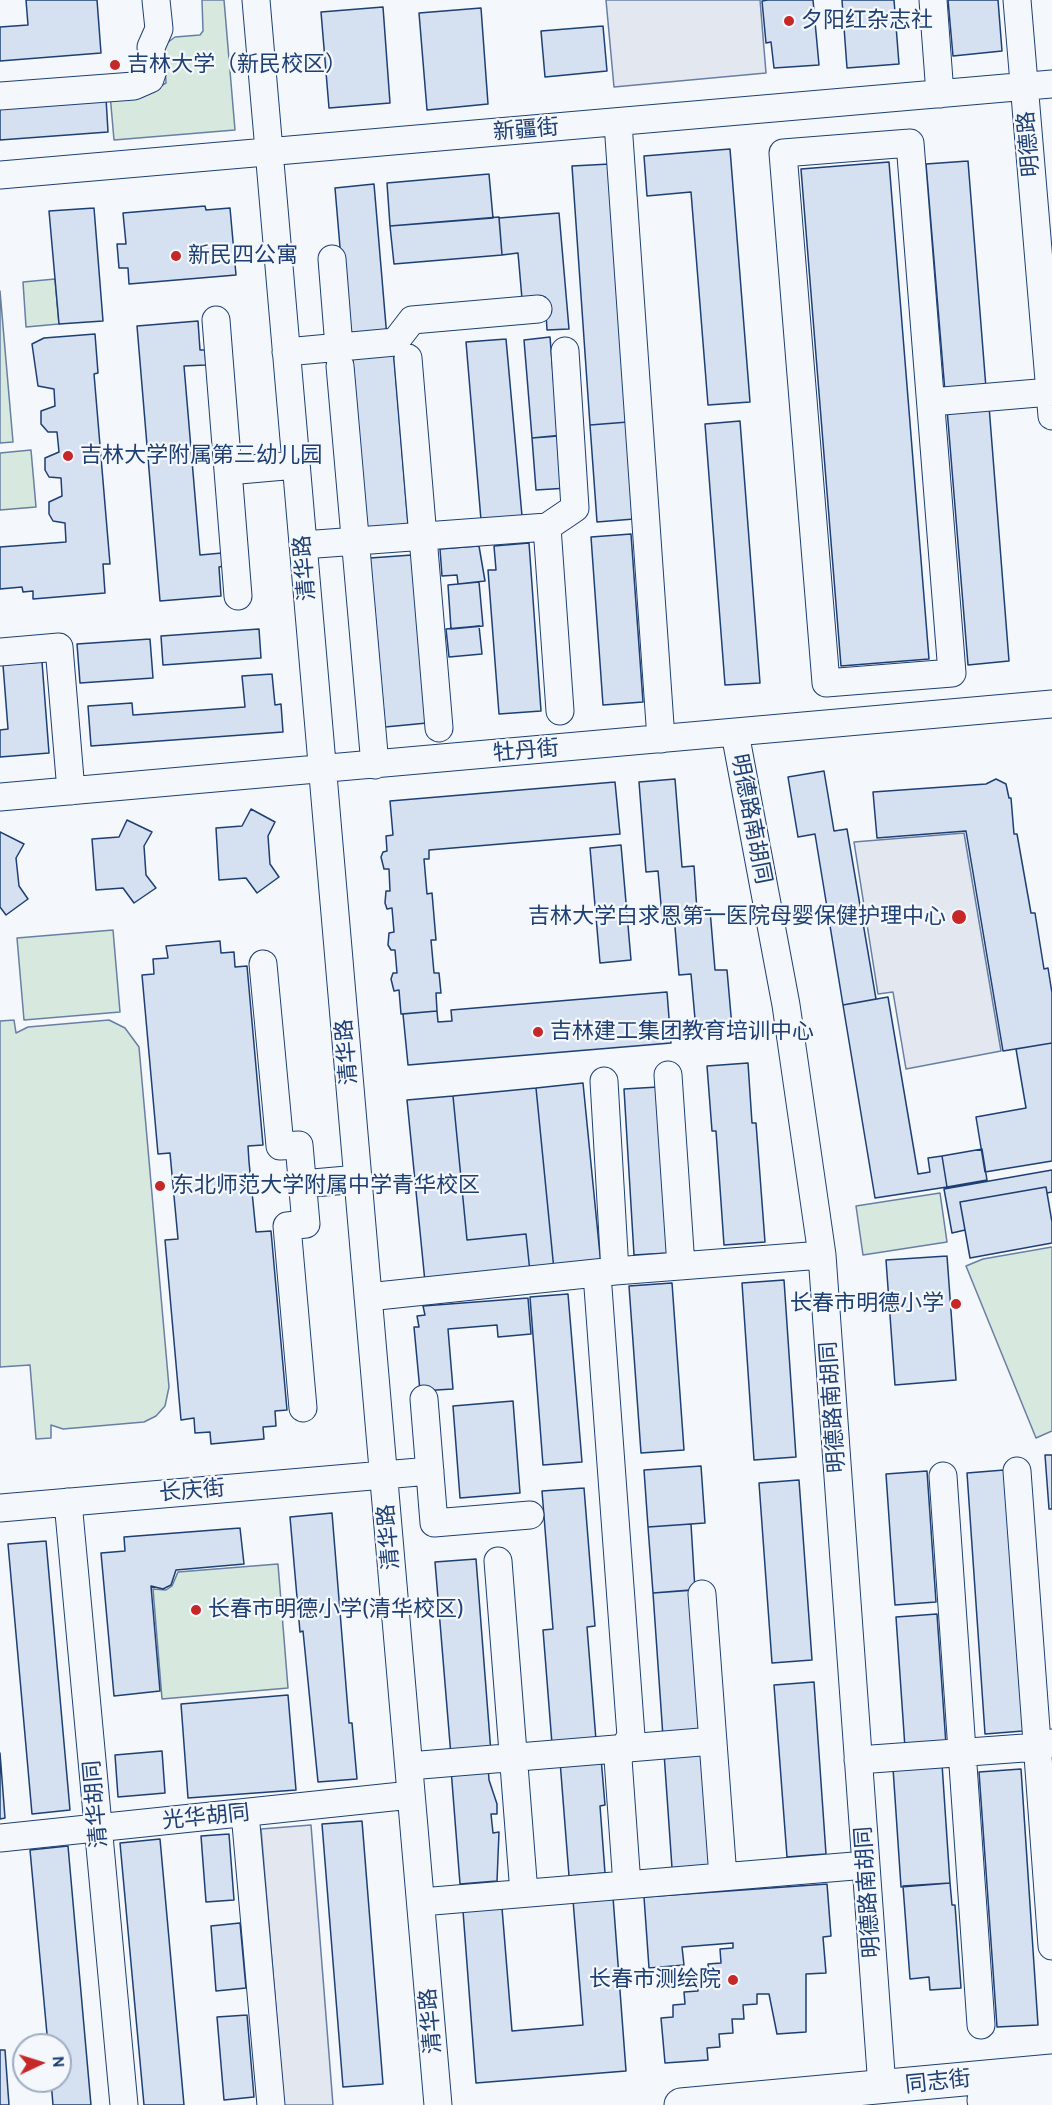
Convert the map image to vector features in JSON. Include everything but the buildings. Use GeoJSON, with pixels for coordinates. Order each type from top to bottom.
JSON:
{"type":"FeatureCollection","features":[{"type":"Feature","properties":{"kind":"main road","name":"同志街"},"geometry":{"type":"LineString","coordinates":[[681,2105],[1052,2071]]}},
{"type":"Feature","properties":{"kind":"main road","name":"同志街"},"geometry":{"type":"LineString","coordinates":[[928,2105],[1037,2098]]}},
{"type":"Feature","properties":{"kind":"street"},"geometry":{"type":"LineString","coordinates":[[0,96],[134,86],[150,79],[153,70],[151,47],[159,29],[156,0]]}},
{"type":"Feature","properties":{"kind":"street"},"geometry":{"type":"LineString","coordinates":[[933,0],[940,94]]}},
{"type":"Feature","properties":{"kind":"street","name":"明德路"},"geometry":{"type":"LineString","coordinates":[[1017,0],[1051,404]]}},
{"type":"Feature","properties":{"kind":"street","name":"清华路"},"geometry":{"type":"LineString","coordinates":[[263,1],[269,152],[438,2105]]}},
{"type":"Feature","properties":{"kind":"street","name":"新疆街"},"geometry":{"type":"LineString","coordinates":[[0,175],[1052,84]]}},
{"type":"Feature","properties":{"kind":"street"},"geometry":{"type":"LineString","coordinates":[[618,123],[661,739]]}},
{"type":"Feature","properties":{"kind":"street"},"geometry":{"type":"LineString","coordinates":[[910,142],[931,402],[952,673],[826,683],[783,153],[910,142]]}},
{"type":"Feature","properties":{"kind":"street"},"geometry":{"type":"LineString","coordinates":[[332,259],[375,765]]}},
{"type":"Feature","properties":{"kind":"street"},"geometry":{"type":"LineString","coordinates":[[286,352],[340,357],[395,342],[412,320],[538,309]]}},
{"type":"Feature","properties":{"kind":"street"},"geometry":{"type":"LineString","coordinates":[[216,320],[238,596]]}},
{"type":"Feature","properties":{"kind":"street"},"geometry":{"type":"LineString","coordinates":[[303,545],[546,527],[575,508],[565,351]]}},
{"type":"Feature","properties":{"kind":"street"},"geometry":{"type":"LineString","coordinates":[[408,358],[439,728]]}},
{"type":"Feature","properties":{"kind":"street"},"geometry":{"type":"LineString","coordinates":[[931,402],[1051,404]]}},
{"type":"Feature","properties":{"kind":"street"},"geometry":{"type":"LineString","coordinates":[[228,471],[296,465]]}},
{"type":"Feature","properties":{"kind":"street"},"geometry":{"type":"LineString","coordinates":[[546,527],[560,711]]}},
{"type":"Feature","properties":{"kind":"street"},"geometry":{"type":"LineString","coordinates":[[0,652],[59,647],[71,791]]}},
{"type":"Feature","properties":{"kind":"street","name":"牡丹街"},"geometry":{"type":"LineString","coordinates":[[0,797],[1052,704]]}},
{"type":"Feature","properties":{"kind":"street","name":"明德路南胡同"},"geometry":{"type":"LineString","coordinates":[[735,733],[786,1005],[822,1256],[882,2087]]}},
{"type":"Feature","properties":{"kind":"street"},"geometry":{"type":"LineString","coordinates":[[263,964],[279,1146],[299,1145],[306,1224],[287,1226],[303,1408]]}},
{"type":"Feature","properties":{"kind":"street"},"geometry":{"type":"LineString","coordinates":[[668,1075],[681,1266]]}},
{"type":"Feature","properties":{"kind":"street"},"geometry":{"type":"LineString","coordinates":[[604,1081],[606,1272],[632,1736],[618,1759],[627,1885]]}},
{"type":"Feature","properties":{"kind":"street"},"geometry":{"type":"LineString","coordinates":[[302,1184],[358,1179]]}},
{"type":"Feature","properties":{"kind":"street"},"geometry":{"type":"LineString","coordinates":[[368,1297],[606,1272],[822,1256]]}},
{"type":"Feature","properties":{"kind":"street"},"geometry":{"type":"LineString","coordinates":[[424,1399],[434,1523],[530,1515]]}},
{"type":"Feature","properties":{"kind":"street","name":"长庆街"},"geometry":{"type":"LineString","coordinates":[[0,1508],[430,1471]]}},
{"type":"Feature","properties":{"kind":"street"},"geometry":{"type":"LineString","coordinates":[[1017,1471],[1045,1745],[1052,1946]]}},
{"type":"Feature","properties":{"kind":"street"},"geometry":{"type":"LineString","coordinates":[[944,1476],[981,2025]]}},
{"type":"Feature","properties":{"kind":"street","name":"清华胡同"},"geometry":{"type":"LineString","coordinates":[[68,1502],[123,2105]]}},
{"type":"Feature","properties":{"kind":"street"},"geometry":{"type":"LineString","coordinates":[[498,1562],[524,1893]]}},
{"type":"Feature","properties":{"kind":"street"},"geometry":{"type":"LineString","coordinates":[[702,1594],[723,1877]]}},
{"type":"Feature","properties":{"kind":"street"},"geometry":{"type":"LineString","coordinates":[[409,1766],[713,1741]]}},
{"type":"Feature","properties":{"kind":"street"},"geometry":{"type":"LineString","coordinates":[[858,1760],[1045,1745]]}},
{"type":"Feature","properties":{"kind":"street","name":"光华胡同"},"geometry":{"type":"LineString","coordinates":[[0,1838],[411,1796]]}},
{"type":"Feature","properties":{"kind":"street"},"geometry":{"type":"LineString","coordinates":[[245,1813],[271,2105]]}},
{"type":"Feature","properties":{"kind":"street"},"geometry":{"type":"LineString","coordinates":[[421,1902],[866,1865]]}},
{"type":"Feature","properties":{"kind":"shaded area"},"geometry":{"type":"Polygon","coordinates":[[[202,0],[224,0],[235,130],[114,140],[110,94],[152,91],[166,83],[164,49],[167,43],[175,37],[200,35],[203,31],[202,0]]]}},
{"type":"Feature","properties":{"kind":"shaded area"},"geometry":{"type":"Polygon","coordinates":[[[606,0],[760,0],[766,73],[614,87],[606,0]]]}},
{"type":"Feature","properties":{"kind":"shaded area"},"geometry":{"type":"Polygon","coordinates":[[[55,279],[59,324],[26,327],[23,282],[55,279]]]}},
{"type":"Feature","properties":{"kind":"shaded area"},"geometry":{"type":"Polygon","coordinates":[[[0,291],[13,442],[0,443],[0,291]]]}},
{"type":"Feature","properties":{"kind":"shaded area"},"geometry":{"type":"Polygon","coordinates":[[[31,450],[36,507],[0,510],[0,453],[31,450]]]}},
{"type":"Feature","properties":{"kind":"shaded area"},"geometry":{"type":"Polygon","coordinates":[[[964,833],[1001,1051],[906,1069],[893,992],[878,994],[854,842],[964,833]]]}},
{"type":"Feature","properties":{"kind":"shaded area"},"geometry":{"type":"Polygon","coordinates":[[[113,930],[120,1012],[24,1020],[17,938],[113,930]]]}},
{"type":"Feature","properties":{"kind":"shaded area"},"geometry":{"type":"Polygon","coordinates":[[[14,1020],[16,1033],[28,1027],[109,1020],[125,1028],[139,1047],[169,1387],[165,1406],[156,1416],[144,1422],[63,1429],[51,1425],[51,1438],[36,1439],[30,1365],[0,1367],[0,1021],[14,1020]]]}},
{"type":"Feature","properties":{"kind":"shaded area"},"geometry":{"type":"Polygon","coordinates":[[[940,1193],[947,1242],[863,1255],[856,1206],[940,1193]]]}},
{"type":"Feature","properties":{"kind":"shaded area"},"geometry":{"type":"Polygon","coordinates":[[[1052,1247],[1052,1431],[1036,1438],[966,1266],[983,1259],[1052,1247]]]}},
{"type":"Feature","properties":{"kind":"shaded area"},"geometry":{"type":"Polygon","coordinates":[[[278,1564],[288,1688],[162,1699],[153,1589],[166,1590],[172,1586],[178,1572],[278,1564]]]}},
{"type":"Feature","properties":{"kind":"shaded area"},"geometry":{"type":"Polygon","coordinates":[[[311,1825],[333,2105],[284,2105],[261,1829],[311,1825]]]}},
{"type":"Feature","properties":{"kind":"place","name":"夕阳红杂志社"},"geometry":{"type":"Point","coordinates":[789,21]}},
{"type":"Feature","properties":{"kind":"place","name":"吉林大学（新民校区）"},"geometry":{"type":"Point","coordinates":[115,65]}},
{"type":"Feature","properties":{"kind":"place","name":"新民四公寓"},"geometry":{"type":"Point","coordinates":[176,256]}},
{"type":"Feature","properties":{"kind":"place","name":"吉林大学附属第三幼儿园"},"geometry":{"type":"Point","coordinates":[68,456]}},
{"type":"Feature","properties":{"kind":"place","name":"吉林大学白求恩第一医院母婴保健护理中心"},"geometry":{"type":"Point","coordinates":[959,917]}},
{"type":"Feature","properties":{"kind":"place","name":"吉林建工集团教育培训中心"},"geometry":{"type":"Point","coordinates":[538,1032]}},
{"type":"Feature","properties":{"kind":"place","name":"东北师范大学附属中学青华校区"},"geometry":{"type":"Point","coordinates":[160,1186]}},
{"type":"Feature","properties":{"kind":"place","name":"长春市明德小学"},"geometry":{"type":"Point","coordinates":[956,1304]}},
{"type":"Feature","properties":{"kind":"place","name":"长春市明德小学(清华校区)"},"geometry":{"type":"Point","coordinates":[196,1610]}},
{"type":"Feature","properties":{"kind":"place","name":"长春市测绘院"},"geometry":{"type":"Point","coordinates":[733,1980]}}]}
